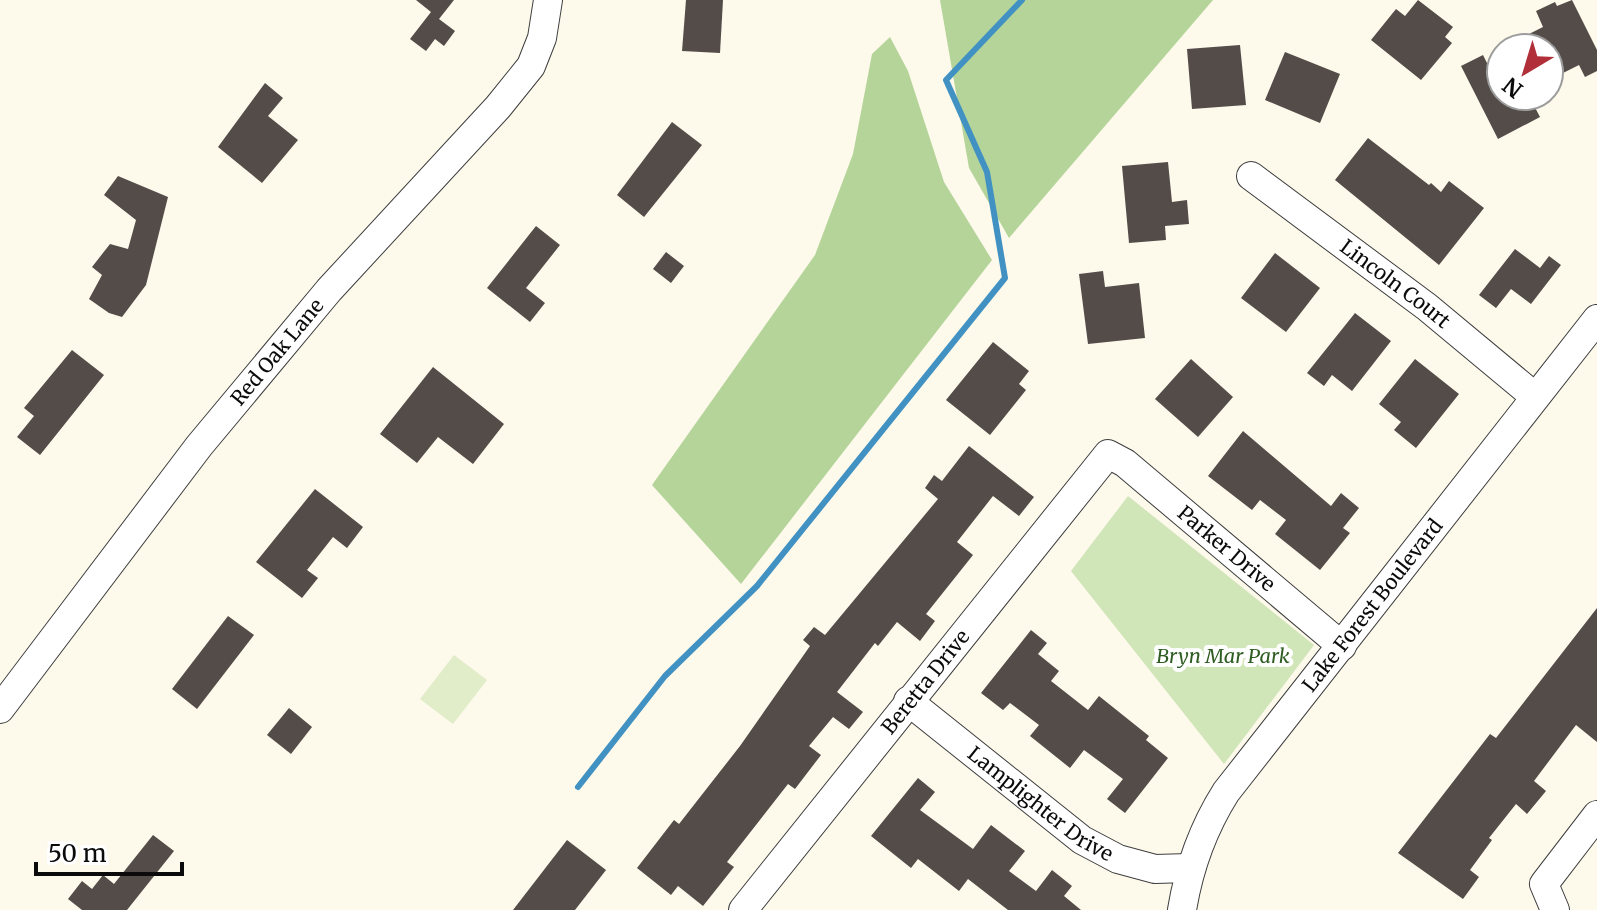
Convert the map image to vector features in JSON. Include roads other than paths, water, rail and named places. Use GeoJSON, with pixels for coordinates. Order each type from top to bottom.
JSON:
{"type":"FeatureCollection","features":[{"type":"Feature","properties":{"kind":"street","name":"Red Oak Lane"},"geometry":{"type":"LineString","coordinates":[[0,709],[199,446],[329,290],[498,107],[531,66],[542,38],[548,0]]}},
{"type":"Feature","properties":{"kind":"street","name":"Lincoln Court"},"geometry":{"type":"LineString","coordinates":[[1251,176],[1427,307],[1534,396]]}},
{"type":"Feature","properties":{"kind":"street","name":"Lake Forest Boulevard"},"geometry":{"type":"LineString","coordinates":[[1182,910],[1189,868],[1209,820],[1226,792],[1597,319]]}},
{"type":"Feature","properties":{"kind":"street","name":"Parker Drive"},"geometry":{"type":"LineString","coordinates":[[1108,454],[1125,463],[1342,646]]}},
{"type":"Feature","properties":{"kind":"street","name":"Beretta Drive"},"geometry":{"type":"LineString","coordinates":[[743,910],[1108,454]]}},
{"type":"Feature","properties":{"kind":"street","name":"Lamplighter Drive"},"geometry":{"type":"LineString","coordinates":[[908,701],[1082,840],[1118,859],[1155,869],[1189,868]]}},
{"type":"Feature","properties":{"kind":"street"},"geometry":{"type":"LineString","coordinates":[[1555,910],[1544,884],[1597,815]]}},
{"type":"Feature","properties":{"kind":"waterway"},"geometry":{"type":"LineString","coordinates":[[578,787],[665,676],[757,586],[1005,278],[987,172],[946,80],[1022,0]]}},
{"type":"Feature","properties":{"kind":"park label","name":"Bryn Mar Park"},"geometry":{"type":"Point","coordinates":[1223,656]}}]}
